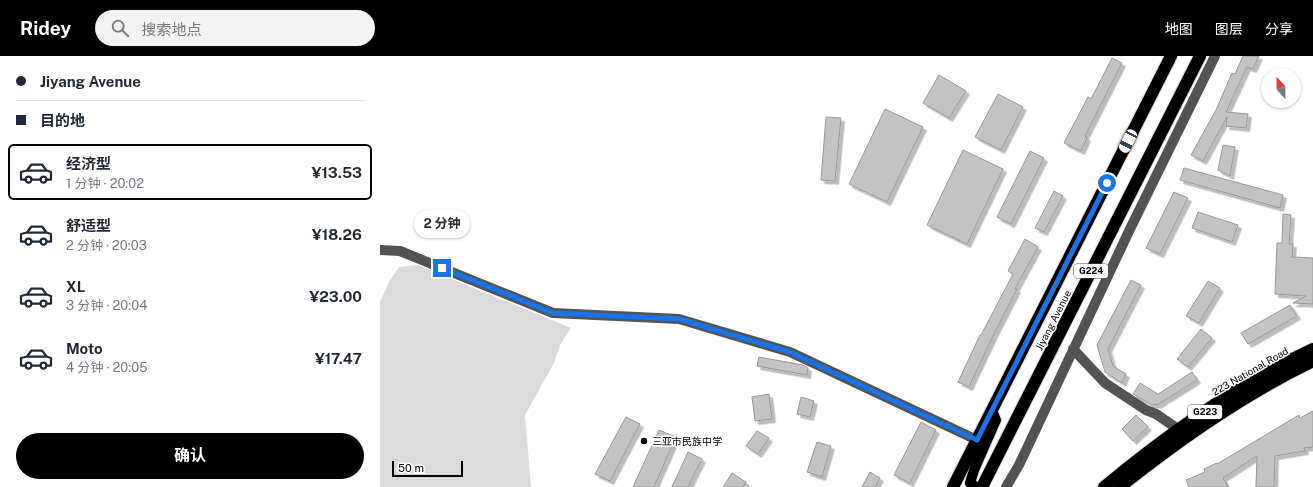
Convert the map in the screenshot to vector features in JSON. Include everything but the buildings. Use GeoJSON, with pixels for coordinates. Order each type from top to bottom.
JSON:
{"type":"FeatureCollection","features":[{"type":"Feature","properties":{"kind":"highway","name":"Jiyang Avenue"},"geometry":{"type":"LineString","coordinates":[[953,487],[1171,56]]}},
{"type":"Feature","properties":{"kind":"highway","name":"Jiyang Avenue"},"geometry":{"type":"LineString","coordinates":[[980,486],[1200,56]]}},
{"type":"Feature","properties":{"kind":"highway","name":"223 National Road"},"geometry":{"type":"LineString","coordinates":[[1104,487],[1178,429],[1251,382],[1313,349]]}},
{"type":"Feature","properties":{"kind":"highway","name":"223 National Road"},"geometry":{"type":"LineString","coordinates":[[1120,487],[1176,443],[1233,405],[1288,373],[1313,361]]}},
{"type":"Feature","properties":{"kind":"main road"},"geometry":{"type":"LineString","coordinates":[[980,486],[970,483],[974,470],[996,420],[992,410]]}},
{"type":"Feature","properties":{"kind":"street"},"geometry":{"type":"LineString","coordinates":[[1006,487],[1019,465],[1130,229],[1216,56]]}},
{"type":"Feature","properties":{"kind":"street"},"geometry":{"type":"LineString","coordinates":[[380,250],[400,251],[553,313],[679,319],[790,352],[977,440]]}},
{"type":"Feature","properties":{"kind":"street"},"geometry":{"type":"LineString","coordinates":[[1073,349],[1105,383],[1178,429]]}},
{"type":"Feature","properties":{"kind":"shaded area"},"geometry":{"type":"Polygon","coordinates":[[[418,265],[571,328],[560,345],[554,363],[525,415],[531,487],[380,487],[380,302],[389,282],[399,267],[418,265]]]}},
{"type":"Feature","properties":{"kind":"place","name":"三亚市民族中学"},"geometry":{"type":"Point","coordinates":[644,441]}},
{"type":"Feature","properties":{"kind":"route"},"geometry":{"type":"LineString","coordinates":[[442,268],[553,313],[679,319],[790,352],[977,440],[1107,183]]}}]}
